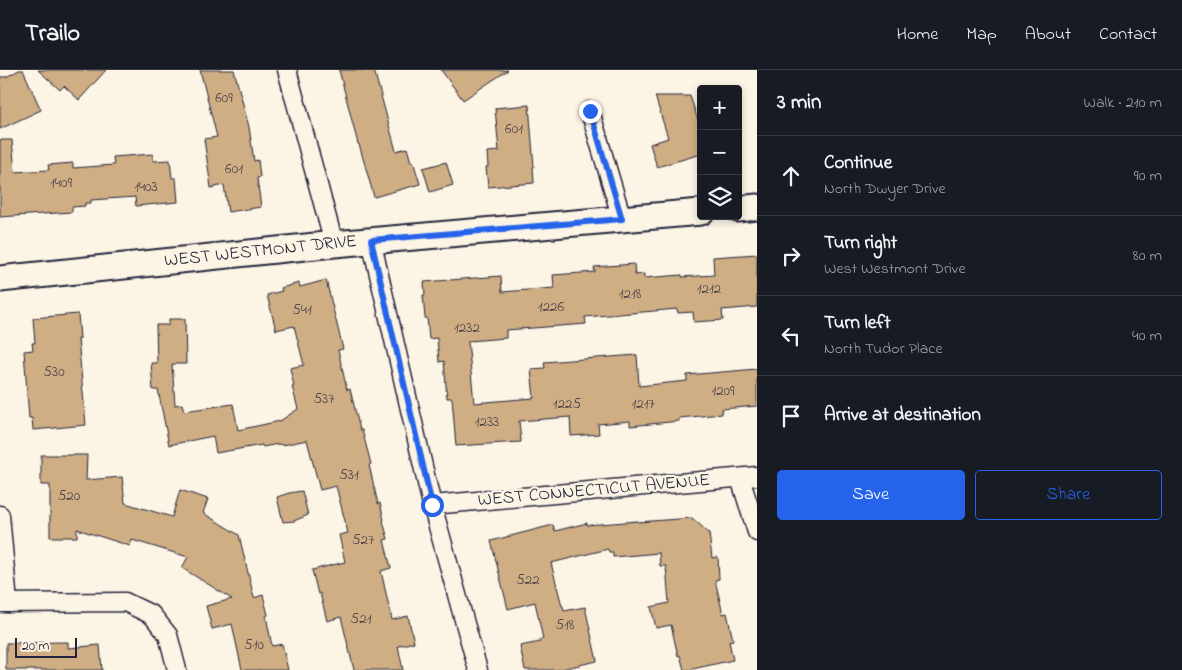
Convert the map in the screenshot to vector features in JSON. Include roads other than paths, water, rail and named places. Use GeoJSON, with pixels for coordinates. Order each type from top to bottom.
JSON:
{"type":"FeatureCollection","features":[{"type":"Feature","properties":{"kind":"street"},"geometry":{"type":"LineString","coordinates":[[287,70],[334,244]]}},
{"type":"Feature","properties":{"kind":"street"},"geometry":{"type":"LineString","coordinates":[[590,111],[622,219]]}},
{"type":"Feature","properties":{"kind":"street"},"geometry":{"type":"LineString","coordinates":[[742,208],[757,207]]}},
{"type":"Feature","properties":{"kind":"street","name":"WEST WESTMONT DRIVE"},"geometry":{"type":"LineString","coordinates":[[0,279],[371,240],[697,212]]}},
{"type":"Feature","properties":{"kind":"street"},"geometry":{"type":"LineString","coordinates":[[371,240],[432,505],[478,670]]}},
{"type":"Feature","properties":{"kind":"street"},"geometry":{"type":"LineString","coordinates":[[748,477],[757,532]]}},
{"type":"Feature","properties":{"kind":"street","name":"WEST CONNECTICUT AVENUE"},"geometry":{"type":"LineString","coordinates":[[432,505],[748,477]]}},
{"type":"Feature","properties":{"kind":"street"},"geometry":{"type":"LineString","coordinates":[[0,515],[4,602],[125,602],[152,615],[168,635],[177,670]]}}]}
